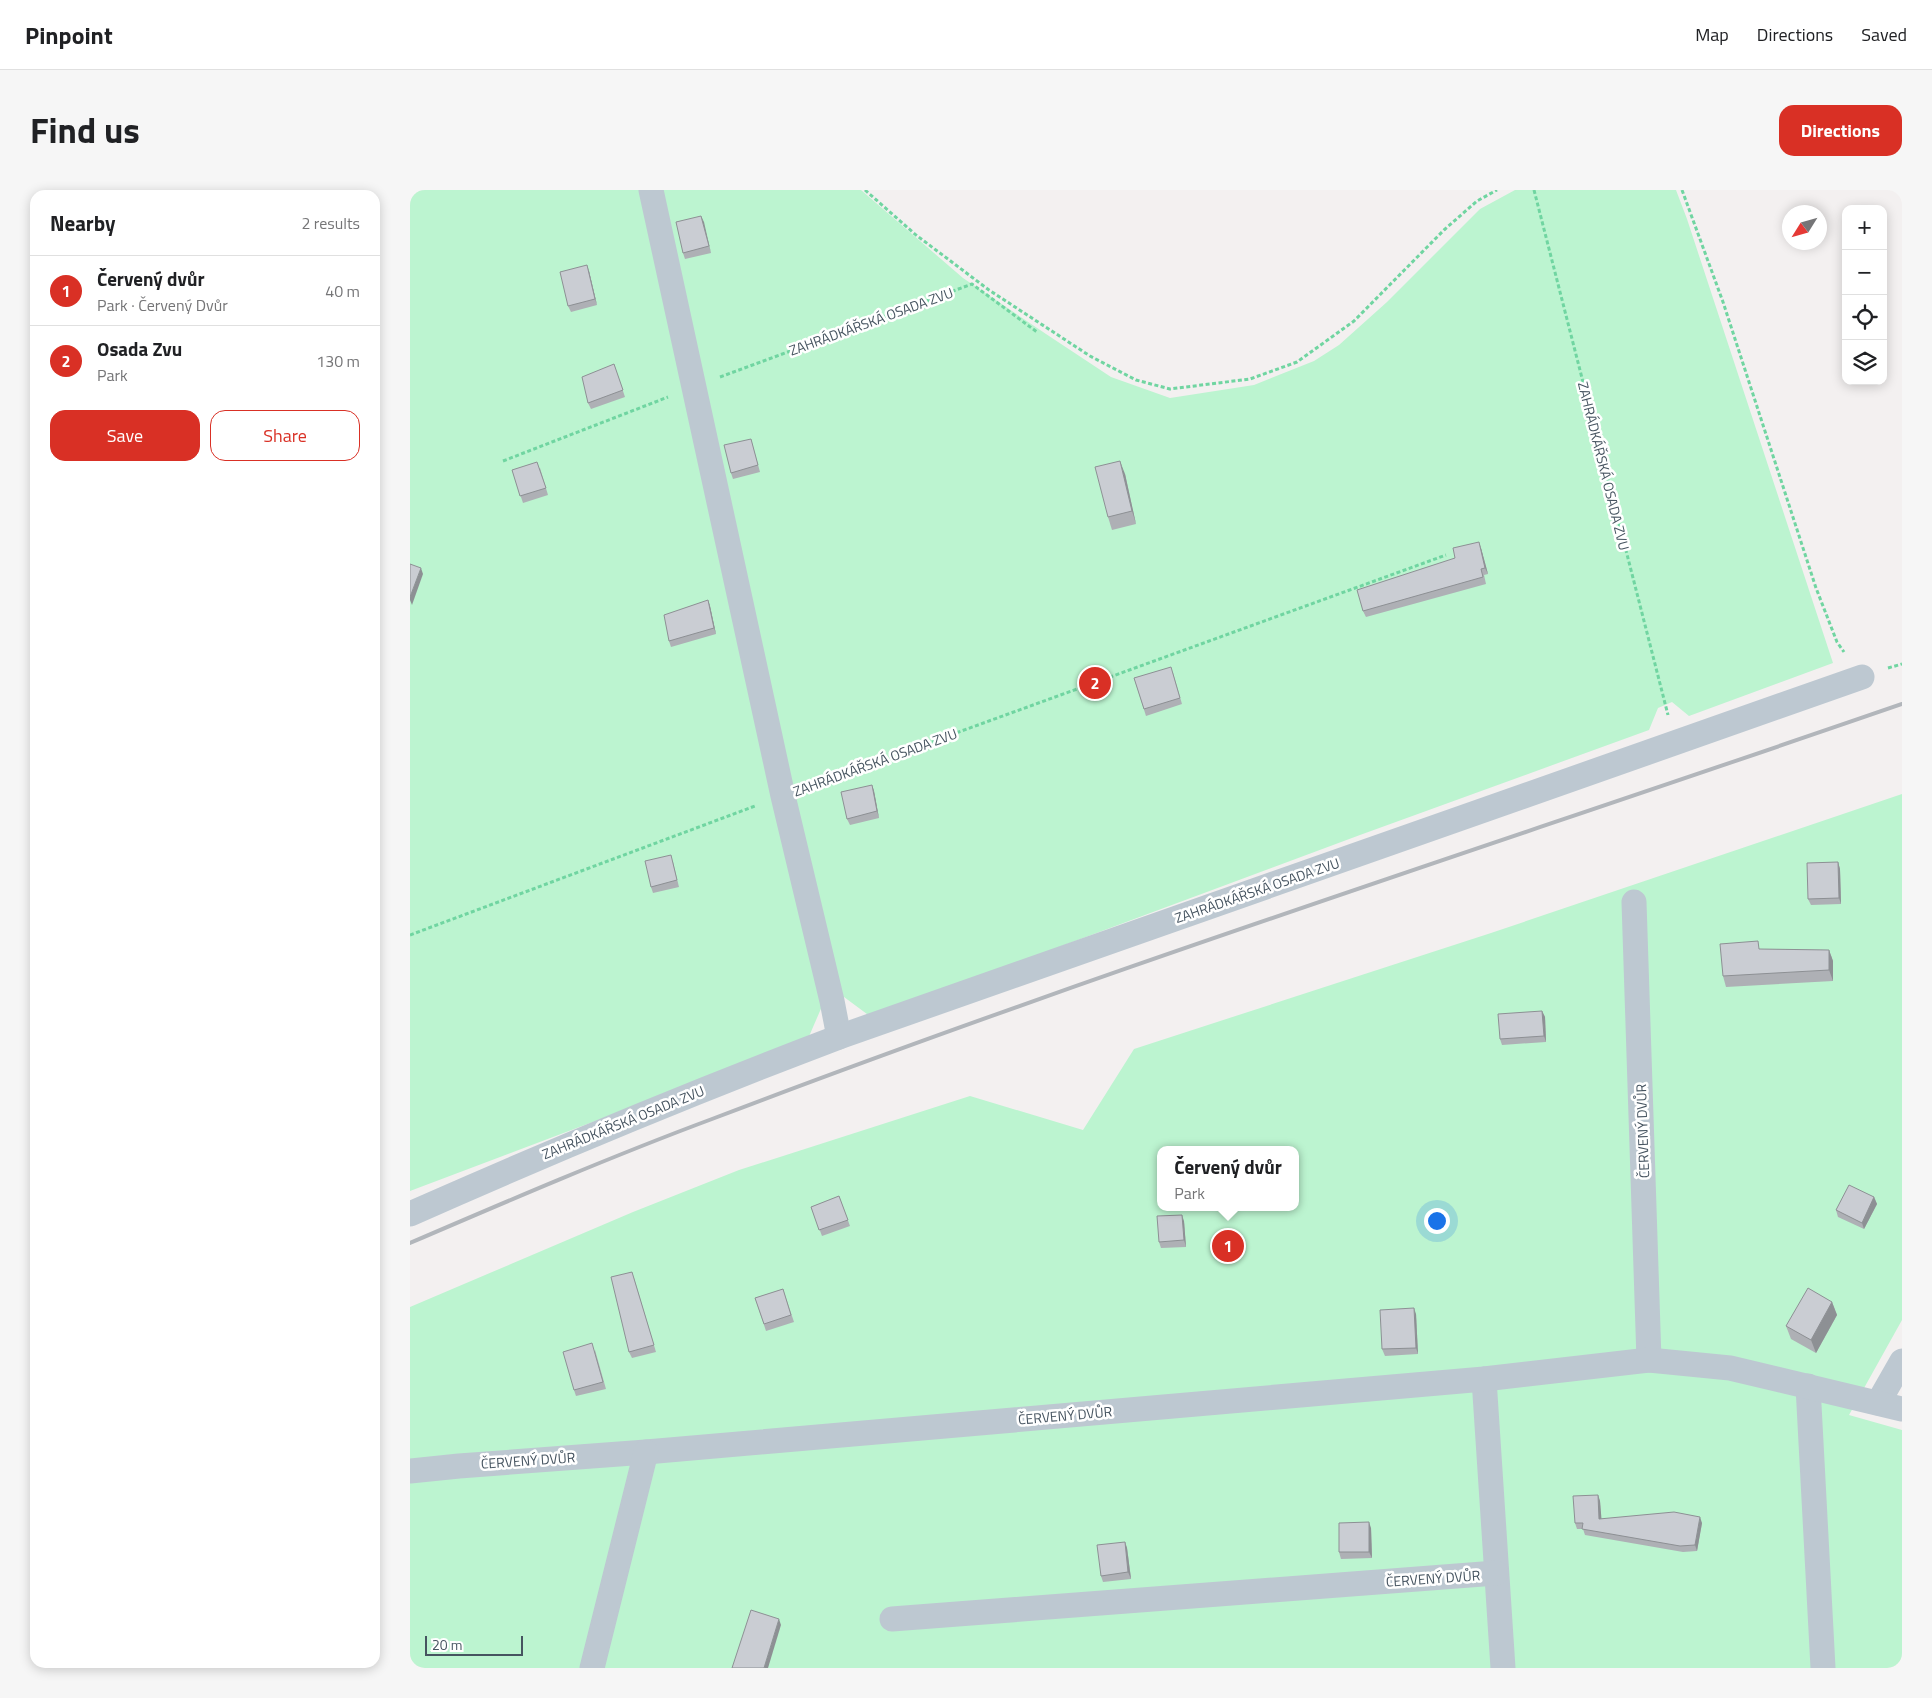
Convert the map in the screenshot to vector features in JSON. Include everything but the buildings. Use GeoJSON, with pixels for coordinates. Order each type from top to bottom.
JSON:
{"type":"FeatureCollection","features":[{"type":"Feature","properties":{"kind":"street","name":"ZAHRÁDKÁŘSKÁ OSADA ZVU"},"geometry":{"type":"LineString","coordinates":[[651,190],[839,1037]]}},
{"type":"Feature","properties":{"kind":"street","name":"ZAHRÁDKÁŘSKÁ OSADA ZVU"},"geometry":{"type":"LineString","coordinates":[[410,1214],[547,1153],[730,1078],[839,1037],[1862,677]]}},
{"type":"Feature","properties":{"kind":"street","name":"ČERVENÝ DVŮR"},"geometry":{"type":"LineString","coordinates":[[1634,902],[1649,1360]]}},
{"type":"Feature","properties":{"kind":"street","name":"ČERVENÝ DVŮR"},"geometry":{"type":"LineString","coordinates":[[410,1471],[1484,1379],[1649,1360],[1730,1368],[1902,1409]]}},
{"type":"Feature","properties":{"kind":"street"},"geometry":{"type":"LineString","coordinates":[[1878,1402],[1902,1361]]}},
{"type":"Feature","properties":{"kind":"street","name":"ČERVENÝ DVŮR"},"geometry":{"type":"LineString","coordinates":[[1484,1379],[1503,1668]]}},
{"type":"Feature","properties":{"kind":"street"},"geometry":{"type":"LineString","coordinates":[[1808,1386],[1822,1668]]}},
{"type":"Feature","properties":{"kind":"street"},"geometry":{"type":"LineString","coordinates":[[592,1668],[646,1452]]}},
{"type":"Feature","properties":{"kind":"street","name":"ČERVENÝ DVŮR"},"geometry":{"type":"LineString","coordinates":[[892,1619],[1496,1573]]}},
{"type":"Feature","properties":{"kind":"path"},"geometry":{"type":"LineString","coordinates":[[865,190],[916,235],[1004,300],[1090,356],[1136,380],[1170,389],[1250,379],[1297,362],[1354,321],[1444,230],[1477,201],[1497,190]]}},
{"type":"Feature","properties":{"kind":"path","name":"ZAHRÁDKÁŘSKÁ OSADA ZVU"},"geometry":{"type":"LineString","coordinates":[[1534,190],[1675,742]]}},
{"type":"Feature","properties":{"kind":"path"},"geometry":{"type":"LineString","coordinates":[[1682,190],[1723,302],[1816,588],[1837,642],[1862,677]]}},
{"type":"Feature","properties":{"kind":"path","name":"ZAHRÁDKÁŘSKÁ OSADA ZVU"},"geometry":{"type":"LineString","coordinates":[[503,461],[694,386],[972,284],[1037,332]]}},
{"type":"Feature","properties":{"kind":"path","name":"ZAHRÁDKÁŘSKÁ OSADA ZVU"},"geometry":{"type":"LineString","coordinates":[[410,936],[784,796],[1446,555]]}},
{"type":"Feature","properties":{"kind":"green space"},"geometry":{"type":"Polygon","coordinates":[[[410,190],[861,190],[963,278],[1046,334],[1111,377],[1170,398],[1254,385],[1314,361],[1339,345],[1387,302],[1480,209],[1515,190],[1676,190],[1833,663],[1689,716],[1672,702],[1658,708],[1649,730],[1360,835],[871,1017],[844,997],[823,1004],[807,1041],[410,1191],[410,190]]]}},
{"type":"Feature","properties":{"kind":"green space"},"geometry":{"type":"Polygon","coordinates":[[[1902,794],[1902,1320],[1849,1415],[1902,1430],[1902,1668],[410,1668],[410,1307],[633,1212],[739,1170],[970,1096],[1083,1130],[1134,1049],[1491,933],[1902,794]]]}},
{"type":"Feature","properties":{"kind":"railway"},"geometry":{"type":"LineString","coordinates":[[410,1243],[674,1133],[1008,1010],[1902,704]]}},
{"type":"Feature","properties":{"kind":"place","name":"Osada Zvu"},"geometry":{"type":"Point","coordinates":[1095,683]}},
{"type":"Feature","properties":{"kind":"place","name":"Červený dvůr"},"geometry":{"type":"Point","coordinates":[1228,1246]}}]}
